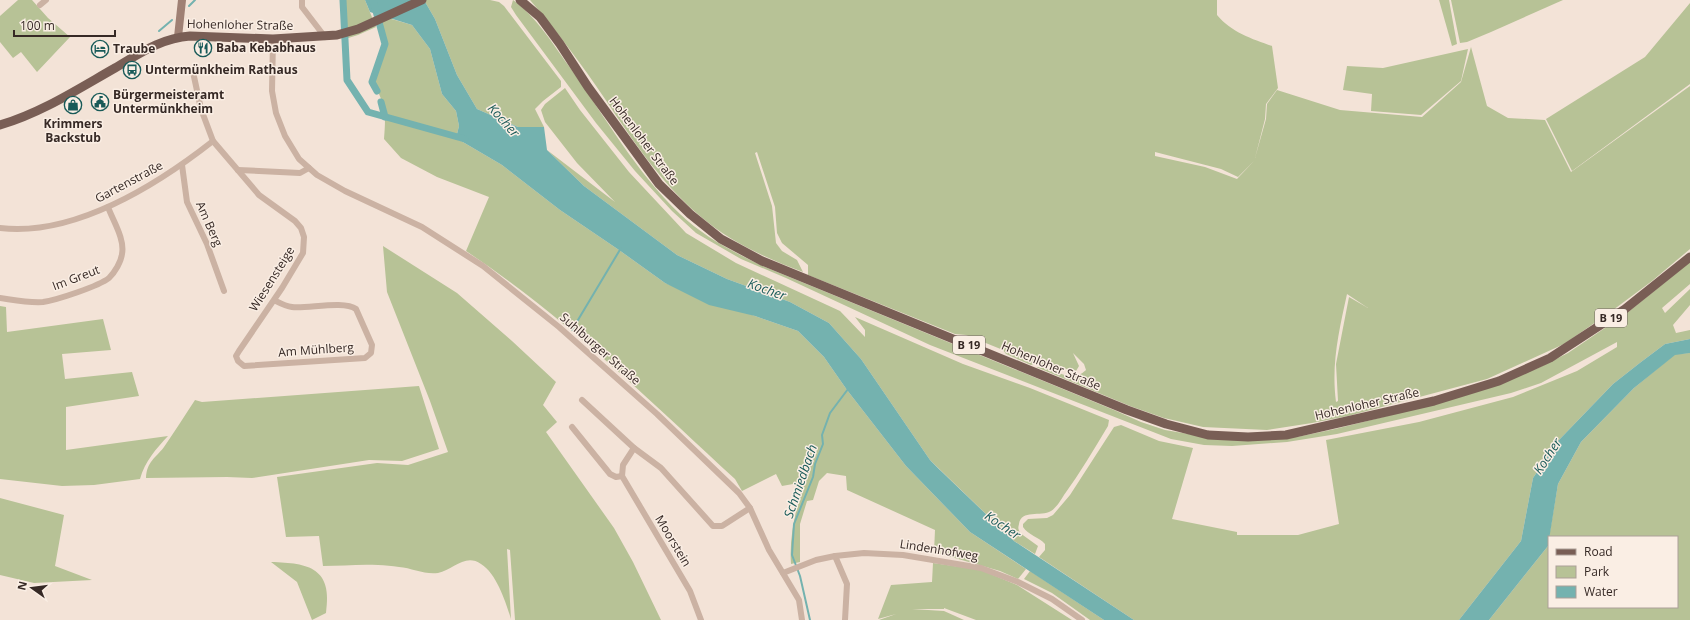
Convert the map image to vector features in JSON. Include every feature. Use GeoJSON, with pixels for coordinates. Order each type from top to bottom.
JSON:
{"type":"FeatureCollection","features":[{"type":"Feature","properties":{"kind":"main road"},"geometry":{"type":"LineString","coordinates":[[178,37],[182,0]]}},
{"type":"Feature","properties":{"kind":"main road","name":"Hohenloher Straße"},"geometry":{"type":"LineString","coordinates":[[0,125],[39,110],[66,97],[144,50],[178,37],[190,36],[273,39],[325,37],[358,29],[422,0]]}},
{"type":"Feature","properties":{"kind":"main road","name":"Hohenloher Straße"},"geometry":{"type":"LineString","coordinates":[[520,0],[540,17],[588,87],[659,184],[690,214],[721,239],[762,261],[1127,410],[1166,424],[1208,435],[1248,437],[1286,435],[1434,402],[1499,381],[1550,358],[1625,309],[1690,257]]}},
{"type":"Feature","properties":{"kind":"street"},"geometry":{"type":"LineString","coordinates":[[40,5],[46,0]]}},
{"type":"Feature","properties":{"kind":"street"},"geometry":{"type":"LineString","coordinates":[[302,0],[302,7],[325,37]]}},
{"type":"Feature","properties":{"kind":"street","name":"Suhlburger Straße"},"geometry":{"type":"LineString","coordinates":[[273,39],[272,91],[276,113],[285,136],[299,159],[317,175],[345,191],[422,227],[483,266],[560,327],[657,414],[739,493],[750,508],[769,550],[799,600],[802,620]]}},
{"type":"Feature","properties":{"kind":"street"},"geometry":{"type":"LineString","coordinates":[[193,72],[200,109],[213,141],[238,170],[300,173],[309,168]]}},
{"type":"Feature","properties":{"kind":"street","name":"Gartenstraße"},"geometry":{"type":"LineString","coordinates":[[0,228],[29,229],[46,227],[108,207],[182,165],[213,141]]}},
{"type":"Feature","properties":{"kind":"street","name":"Am Berg"},"geometry":{"type":"LineString","coordinates":[[182,165],[187,202],[207,244],[224,291]]}},
{"type":"Feature","properties":{"kind":"street","name":"Wiesensteige"},"geometry":{"type":"LineString","coordinates":[[238,170],[259,195],[295,221],[301,228],[304,237],[303,254],[274,300],[238,350]]}},
{"type":"Feature","properties":{"kind":"street","name":"Im Greut"},"geometry":{"type":"LineString","coordinates":[[0,298],[28,302],[43,302],[76,292],[108,278],[115,270],[122,254],[122,243],[108,207]]}},
{"type":"Feature","properties":{"kind":"street","name":"Am Mühlberg"},"geometry":{"type":"LineString","coordinates":[[238,350],[236,356],[238,361],[244,366],[365,358],[371,353],[372,345],[356,309],[353,307],[344,305],[293,307],[283,305],[274,300]]}},
{"type":"Feature","properties":{"kind":"street"},"geometry":{"type":"LineString","coordinates":[[582,400],[634,448],[661,468],[713,526],[722,526],[750,508]]}},
{"type":"Feature","properties":{"kind":"street"},"geometry":{"type":"LineString","coordinates":[[572,427],[610,474],[616,477],[622,476],[623,465],[634,448]]}},
{"type":"Feature","properties":{"kind":"street","name":"Moorstein"},"geometry":{"type":"LineString","coordinates":[[622,476],[690,591],[701,620]]}},
{"type":"Feature","properties":{"kind":"street","name":"Lindenhofweg"},"geometry":{"type":"LineString","coordinates":[[783,573],[816,560],[835,556],[864,553],[903,555],[980,568],[1018,582],[1052,599],[1082,620]]}},
{"type":"Feature","properties":{"kind":"street"},"geometry":{"type":"LineString","coordinates":[[835,556],[847,584],[845,620]]}},
{"type":"Feature","properties":{"kind":"green space"},"geometry":{"type":"Polygon","coordinates":[[[18,0],[32,0],[48,18],[70,37],[37,72],[21,52],[13,58],[0,42],[0,16],[18,0]]]}},
{"type":"Feature","properties":{"kind":"green space"},"geometry":{"type":"Polygon","coordinates":[[[345,0],[365,0],[376,27],[345,39],[345,0]]]}},
{"type":"Feature","properties":{"kind":"green space"},"geometry":{"type":"Polygon","coordinates":[[[424,0],[490,0],[499,2],[504,6],[561,81],[561,87],[535,109],[544,127],[518,127],[477,109],[457,75],[435,19],[424,0]]]}},
{"type":"Feature","properties":{"kind":"green space"},"geometry":{"type":"Polygon","coordinates":[[[513,0],[530,15],[545,32],[649,181],[680,214],[699,230],[731,250],[765,267],[1141,422],[1165,430],[1212,438],[1297,437],[1395,414],[1536,369],[1568,353],[1627,313],[1690,262],[1690,284],[1662,308],[1665,313],[1690,289],[1690,305],[1673,325],[1676,333],[1690,330],[1690,339],[1665,344],[1641,362],[1613,384],[1558,441],[1533,478],[1521,541],[1459,620],[1134,620],[1039,557],[1045,550],[1045,544],[1023,527],[1023,524],[1028,519],[1047,518],[1053,515],[1070,495],[1114,427],[1121,425],[1159,441],[1193,448],[1172,519],[1237,532],[1237,535],[1298,535],[1339,524],[1326,440],[1419,422],[1513,397],[1577,371],[1617,347],[1617,342],[1541,383],[1511,393],[1337,434],[1287,442],[1232,446],[1204,445],[1171,439],[930,345],[786,278],[741,259],[696,233],[672,211],[635,171],[596,123],[516,15],[511,7],[513,0]]]}},
{"type":"Feature","properties":{"kind":"green space"},"geometry":{"type":"Polygon","coordinates":[[[530,0],[1217,0],[1217,15],[1223,21],[1242,34],[1272,46],[1278,88],[1266,104],[1265,119],[1255,158],[1266,119],[1267,104],[1277,90],[1340,110],[1422,117],[1461,82],[1471,47],[1487,106],[1508,118],[1545,120],[1571,172],[1690,86],[1690,249],[1652,281],[1564,344],[1487,379],[1348,416],[1312,423],[1267,430],[1203,427],[1164,418],[1130,406],[1036,367],[1043,367],[1068,376],[1080,374],[1086,370],[1084,364],[1073,353],[1079,366],[1076,371],[1037,363],[1031,365],[1006,354],[1003,350],[966,335],[955,334],[808,275],[808,265],[782,243],[777,233],[775,207],[757,152],[755,153],[772,206],[776,243],[782,251],[797,260],[803,272],[762,255],[724,234],[700,216],[660,176],[637,146],[560,36],[530,0]],[[1155,152],[1155,156],[1205,167],[1237,179],[1254,161],[1238,177],[1221,169],[1155,152]],[[1347,294],[1335,361],[1334,374],[1336,402],[1338,401],[1336,364],[1349,297],[1368,308],[1347,294]]]}},
{"type":"Feature","properties":{"kind":"green space"},"geometry":{"type":"Polygon","coordinates":[[[1439,0],[1449,0],[1457,44],[1452,46],[1439,0]]]}},
{"type":"Feature","properties":{"kind":"green space"},"geometry":{"type":"Polygon","coordinates":[[[1451,0],[1563,0],[1491,32],[1467,42],[1460,43],[1451,0]]]}},
{"type":"Feature","properties":{"kind":"green space"},"geometry":{"type":"Polygon","coordinates":[[[1690,3],[1690,84],[1572,171],[1546,119],[1645,57],[1690,3]]]}},
{"type":"Feature","properties":{"kind":"green space"},"geometry":{"type":"Polygon","coordinates":[[[378,15],[412,25],[430,49],[442,94],[456,111],[459,126],[456,138],[502,165],[560,210],[665,283],[798,331],[824,357],[847,390],[906,466],[970,532],[1026,569],[1018,579],[1000,571],[934,552],[935,530],[847,490],[846,476],[827,473],[819,481],[813,500],[807,501],[800,524],[800,562],[791,564],[792,532],[804,482],[782,486],[776,474],[742,491],[735,479],[605,359],[537,303],[466,251],[489,197],[437,177],[401,158],[384,139],[385,116],[383,104],[373,82],[387,42],[378,15]]]}},
{"type":"Feature","properties":{"kind":"green space"},"geometry":{"type":"Polygon","coordinates":[[[1468,49],[1461,81],[1421,115],[1371,111],[1372,94],[1343,90],[1347,66],[1383,68],[1468,49]]]}},
{"type":"Feature","properties":{"kind":"green space"},"geometry":{"type":"Polygon","coordinates":[[[565,88],[580,110],[629,172],[686,233],[736,263],[840,311],[865,337],[865,330],[855,317],[963,364],[1030,388],[1109,420],[1108,426],[1057,506],[1047,513],[1027,515],[1023,516],[1021,519],[1018,528],[1020,533],[1038,546],[1035,554],[1014,541],[930,460],[861,359],[829,323],[790,302],[727,279],[677,255],[584,186],[547,150],[615,202],[577,163],[545,122],[541,110],[545,104],[565,88]]]}},
{"type":"Feature","properties":{"kind":"green space"},"geometry":{"type":"Polygon","coordinates":[[[383,246],[457,293],[556,382],[543,405],[557,422],[546,432],[614,528],[633,562],[661,620],[515,620],[510,550],[507,549],[511,619],[504,597],[492,575],[481,564],[475,561],[464,561],[438,573],[383,565],[323,566],[319,536],[286,537],[277,477],[377,463],[408,465],[448,452],[430,401],[387,292],[383,246]]]}},
{"type":"Feature","properties":{"kind":"green space"},"geometry":{"type":"Polygon","coordinates":[[[0,306],[6,307],[7,332],[103,319],[111,350],[62,354],[65,379],[132,372],[139,396],[66,407],[66,450],[168,436],[148,461],[140,479],[94,485],[62,486],[0,479],[0,306]]]}},
{"type":"Feature","properties":{"kind":"green space"},"geometry":{"type":"Polygon","coordinates":[[[1690,353],[1690,620],[1489,620],[1548,546],[1548,608],[1678,608],[1678,536],[1549,536],[1558,484],[1581,442],[1634,388],[1675,354],[1690,353]]]}},
{"type":"Feature","properties":{"kind":"green space"},"geometry":{"type":"Polygon","coordinates":[[[419,386],[439,449],[402,461],[369,460],[252,478],[146,478],[150,464],[164,447],[195,400],[202,402],[419,386]]]}},
{"type":"Feature","properties":{"kind":"green space"},"geometry":{"type":"Polygon","coordinates":[[[0,498],[64,515],[55,566],[92,580],[34,583],[0,575],[0,498]]]}},
{"type":"Feature","properties":{"kind":"green space"},"geometry":{"type":"Polygon","coordinates":[[[271,562],[297,564],[315,571],[322,577],[326,586],[326,613],[312,620],[297,582],[271,562]]]}},
{"type":"Feature","properties":{"kind":"green space"},"geometry":{"type":"Polygon","coordinates":[[[933,563],[981,570],[1017,585],[1072,620],[976,620],[944,608],[912,609],[944,611],[964,620],[879,620],[896,614],[878,619],[891,585],[932,582],[933,563]]]}},
{"type":"Feature","properties":{"kind":"green space"},"geometry":{"type":"Polygon","coordinates":[[[1030,571],[1104,620],[1090,620],[1052,593],[1024,579],[1030,571]]]}},
{"type":"Feature","properties":{"kind":"water"},"geometry":{"type":"Polygon","coordinates":[[[365,0],[424,0],[435,19],[457,75],[477,109],[518,127],[544,127],[547,150],[584,186],[677,255],[727,279],[790,302],[829,323],[861,359],[930,460],[940,470],[1014,541],[1134,620],[1104,620],[970,532],[906,466],[847,390],[824,357],[798,331],[755,316],[709,305],[665,283],[560,210],[502,165],[456,138],[459,126],[456,111],[442,94],[430,49],[412,25],[370,12],[365,0]]]}},
{"type":"Feature","properties":{"kind":"water"},"geometry":{"type":"Polygon","coordinates":[[[1690,339],[1690,353],[1675,355],[1634,388],[1581,442],[1558,484],[1550,536],[1548,536],[1548,546],[1489,620],[1459,620],[1521,541],[1533,478],[1558,441],[1613,384],[1665,344],[1690,339]]]}},
{"type":"Feature","properties":{"kind":"waterway"},"geometry":{"type":"LineString","coordinates":[[189,6],[195,0]]}},
{"type":"Feature","properties":{"kind":"waterway"},"geometry":{"type":"LineString","coordinates":[[343,0],[347,80],[368,112],[465,139]]}},
{"type":"Feature","properties":{"kind":"waterway"},"geometry":{"type":"LineString","coordinates":[[373,0],[385,44],[372,82],[377,91]]}},
{"type":"Feature","properties":{"kind":"waterway"},"geometry":{"type":"LineString","coordinates":[[159,31],[172,20]]}},
{"type":"Feature","properties":{"kind":"waterway"},"geometry":{"type":"LineString","coordinates":[[381,102],[385,117]]}},
{"type":"Feature","properties":{"kind":"waterway"},"geometry":{"type":"LineString","coordinates":[[572,330],[621,248]]}},
{"type":"Feature","properties":{"kind":"waterway","name":"Schmiedbach"},"geometry":{"type":"LineString","coordinates":[[810,620],[800,576],[792,555],[794,524],[813,477],[815,464],[823,444],[822,435],[830,413],[848,389]]}},
{"type":"Feature","properties":{"kind":"place","name":"Baba Kebabhaus"},"geometry":{"type":"Point","coordinates":[203,48]}},
{"type":"Feature","properties":{"kind":"place","name":"Traube"},"geometry":{"type":"Point","coordinates":[100,49]}},
{"type":"Feature","properties":{"kind":"place","name":"Untermünkheim Rathaus"},"geometry":{"type":"Point","coordinates":[132,70]}},
{"type":"Feature","properties":{"kind":"place","name":"Bürgermeisteramt Untermünkheim"},"geometry":{"type":"Point","coordinates":[100,102]}},
{"type":"Feature","properties":{"kind":"place","name":"Krimmers Backstub"},"geometry":{"type":"Point","coordinates":[73,105]}},
{"type":"Feature","properties":{"kind":"water label","name":"Kocher"},"geometry":{"type":"Point","coordinates":[504,120]}},
{"type":"Feature","properties":{"kind":"water label","name":"Kocher"},"geometry":{"type":"Point","coordinates":[767,289]}},
{"type":"Feature","properties":{"kind":"water label","name":"Kocher"},"geometry":{"type":"Point","coordinates":[1547,456]}},
{"type":"Feature","properties":{"kind":"water label","name":"Kocher"},"geometry":{"type":"Point","coordinates":[1003,525]}}]}
